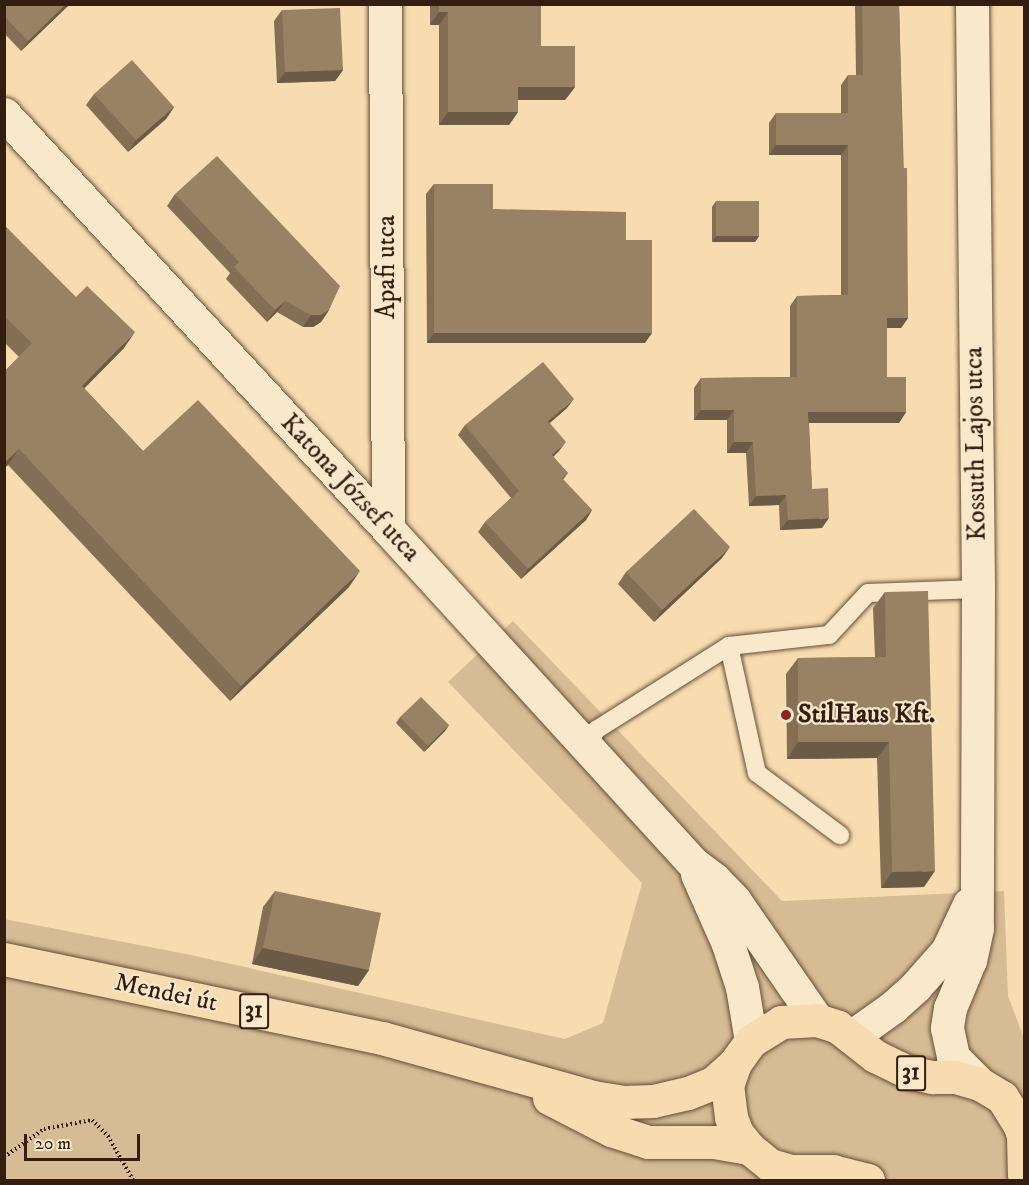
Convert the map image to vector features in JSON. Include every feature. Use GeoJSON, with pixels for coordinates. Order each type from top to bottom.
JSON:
{"type":"FeatureCollection","features":[{"type":"Feature","properties":{"kind":"main road","name":"Mendei út"},"geometry":{"type":"LineString","coordinates":[[4,959],[381,1038],[501,1070]]}},
{"type":"Feature","properties":{"kind":"main road","name":"31"},"geometry":{"type":"LineString","coordinates":[[501,1070],[593,1097],[623,1102],[653,1101],[688,1093],[713,1083],[743,1052],[781,1022],[817,1020],[838,1027],[875,1056],[908,1072],[932,1077],[955,1077],[1002,1091]]}},
{"type":"Feature","properties":{"kind":"main road","name":"31"},"geometry":{"type":"LineString","coordinates":[[743,1052],[727,1086],[728,1106],[737,1133],[749,1148],[770,1165],[791,1171],[833,1171],[868,1180]]}},
{"type":"Feature","properties":{"kind":"main road","name":"31"},"geometry":{"type":"LineString","coordinates":[[501,1070],[611,1130],[648,1142],[714,1142],[749,1148]]}},
{"type":"Feature","properties":{"kind":"main road"},"geometry":{"type":"LineString","coordinates":[[1002,1091],[1023,1135],[1022,1171]]}},
{"type":"Feature","properties":{"kind":"street","name":"Apafi utca"},"geometry":{"type":"LineString","coordinates":[[385,4],[388,529]]}},
{"type":"Feature","properties":{"kind":"street","name":"Kossuth Lajos utca"},"geometry":{"type":"LineString","coordinates":[[972,4],[978,589],[977,928],[970,960],[950,1008],[947,1028],[953,1057],[1002,1091]]}},
{"type":"Feature","properties":{"kind":"street","name":"Katona József utca"},"geometry":{"type":"LineString","coordinates":[[4,114],[694,864],[714,879],[735,901],[817,1020]]}},
{"type":"Feature","properties":{"kind":"street","name":"Katona József utca"},"geometry":{"type":"LineString","coordinates":[[694,864],[728,944],[742,987],[743,1052]]}},
{"type":"Feature","properties":{"kind":"street","name":"Kossuth Lajos utca"},"geometry":{"type":"LineString","coordinates":[[852,1037],[893,1007],[916,986],[946,951],[977,883]]}},
{"type":"Feature","properties":{"kind":"lane"},"geometry":{"type":"LineString","coordinates":[[586,746],[596,730],[729,646],[829,635],[868,593],[978,589]]}},
{"type":"Feature","properties":{"kind":"lane"},"geometry":{"type":"LineString","coordinates":[[729,646],[757,773],[840,835]]}},
{"type":"Feature","properties":{"kind":"path"},"geometry":{"type":"LineString","coordinates":[[4,1157],[44,1130],[92,1120],[108,1137],[133,1180]]}},
{"type":"Feature","properties":{"kind":"shaded area"},"geometry":{"type":"Polygon","coordinates":[[[513,621],[782,901],[1004,891],[1008,996],[1024,1038],[1024,1180],[5,1180],[4,919],[191,955],[565,1039],[603,1023],[642,883],[448,682],[513,621]]]}},
{"type":"Feature","properties":{"kind":"building"},"geometry":{"type":"Polygon","coordinates":[[[4,4],[66,4],[28,41],[4,16],[4,4]]]}},
{"type":"Feature","properties":{"kind":"building"},"geometry":{"type":"Polygon","coordinates":[[[439,4],[541,4],[541,46],[575,46],[575,87],[518,87],[518,112],[448,112],[448,12],[439,12],[439,4]]]}},
{"type":"Feature","properties":{"kind":"building"},"geometry":{"type":"Polygon","coordinates":[[[862,4],[899,4],[903,168],[907,168],[908,318],[887,318],[887,377],[906,377],[906,412],[808,412],[812,489],[828,488],[829,518],[788,520],[786,495],[756,496],[753,442],[734,442],[734,410],[701,410],[701,378],[797,377],[797,296],[848,295],[848,145],[776,145],[776,113],[848,113],[848,75],[863,75],[862,4]]]}},
{"type":"Feature","properties":{"kind":"building"},"geometry":{"type":"Polygon","coordinates":[[[340,8],[343,70],[285,72],[282,10],[340,8]]]}},
{"type":"Feature","properties":{"kind":"building"},"geometry":{"type":"Polygon","coordinates":[[[132,60],[174,107],[136,140],[94,94],[132,60]]]}},
{"type":"Feature","properties":{"kind":"building"},"geometry":{"type":"Polygon","coordinates":[[[217,156],[340,286],[329,310],[321,315],[311,315],[285,301],[275,310],[234,267],[239,262],[175,194],[217,156]]]}},
{"type":"Feature","properties":{"kind":"building"},"geometry":{"type":"Polygon","coordinates":[[[434,184],[493,184],[493,209],[626,212],[626,240],[652,240],[652,333],[434,333],[434,184]]]}},
{"type":"Feature","properties":{"kind":"building"},"geometry":{"type":"Polygon","coordinates":[[[716,201],[759,201],[759,236],[716,236],[716,201]]]}},
{"type":"Feature","properties":{"kind":"building"},"geometry":{"type":"Polygon","coordinates":[[[4,225],[76,297],[87,286],[135,332],[82,386],[143,451],[198,400],[360,571],[241,686],[19,449],[4,463],[4,372],[32,343],[4,316],[4,225]]]}},
{"type":"Feature","properties":{"kind":"building"},"geometry":{"type":"Polygon","coordinates":[[[543,362],[574,399],[548,421],[566,442],[552,455],[568,473],[562,478],[592,510],[528,569],[485,522],[519,491],[465,425],[543,362]]]}},
{"type":"Feature","properties":{"kind":"building"},"geometry":{"type":"Polygon","coordinates":[[[694,509],[730,547],[662,610],[626,572],[694,509]]]}},
{"type":"Feature","properties":{"kind":"building"},"geometry":{"type":"Polygon","coordinates":[[[928,591],[935,871],[892,872],[889,742],[798,742],[798,658],[886,657],[885,592],[928,591]]]}},
{"type":"Feature","properties":{"kind":"building"},"geometry":{"type":"Polygon","coordinates":[[[421,697],[449,725],[428,746],[400,717],[421,697]]]}},
{"type":"Feature","properties":{"kind":"building"},"geometry":{"type":"Polygon","coordinates":[[[275,891],[381,913],[369,970],[263,948],[275,891]]]}},
{"type":"Feature","properties":{"kind":"place","name":"StilHaus Kft."},"geometry":{"type":"Point","coordinates":[786,715]}}]}
